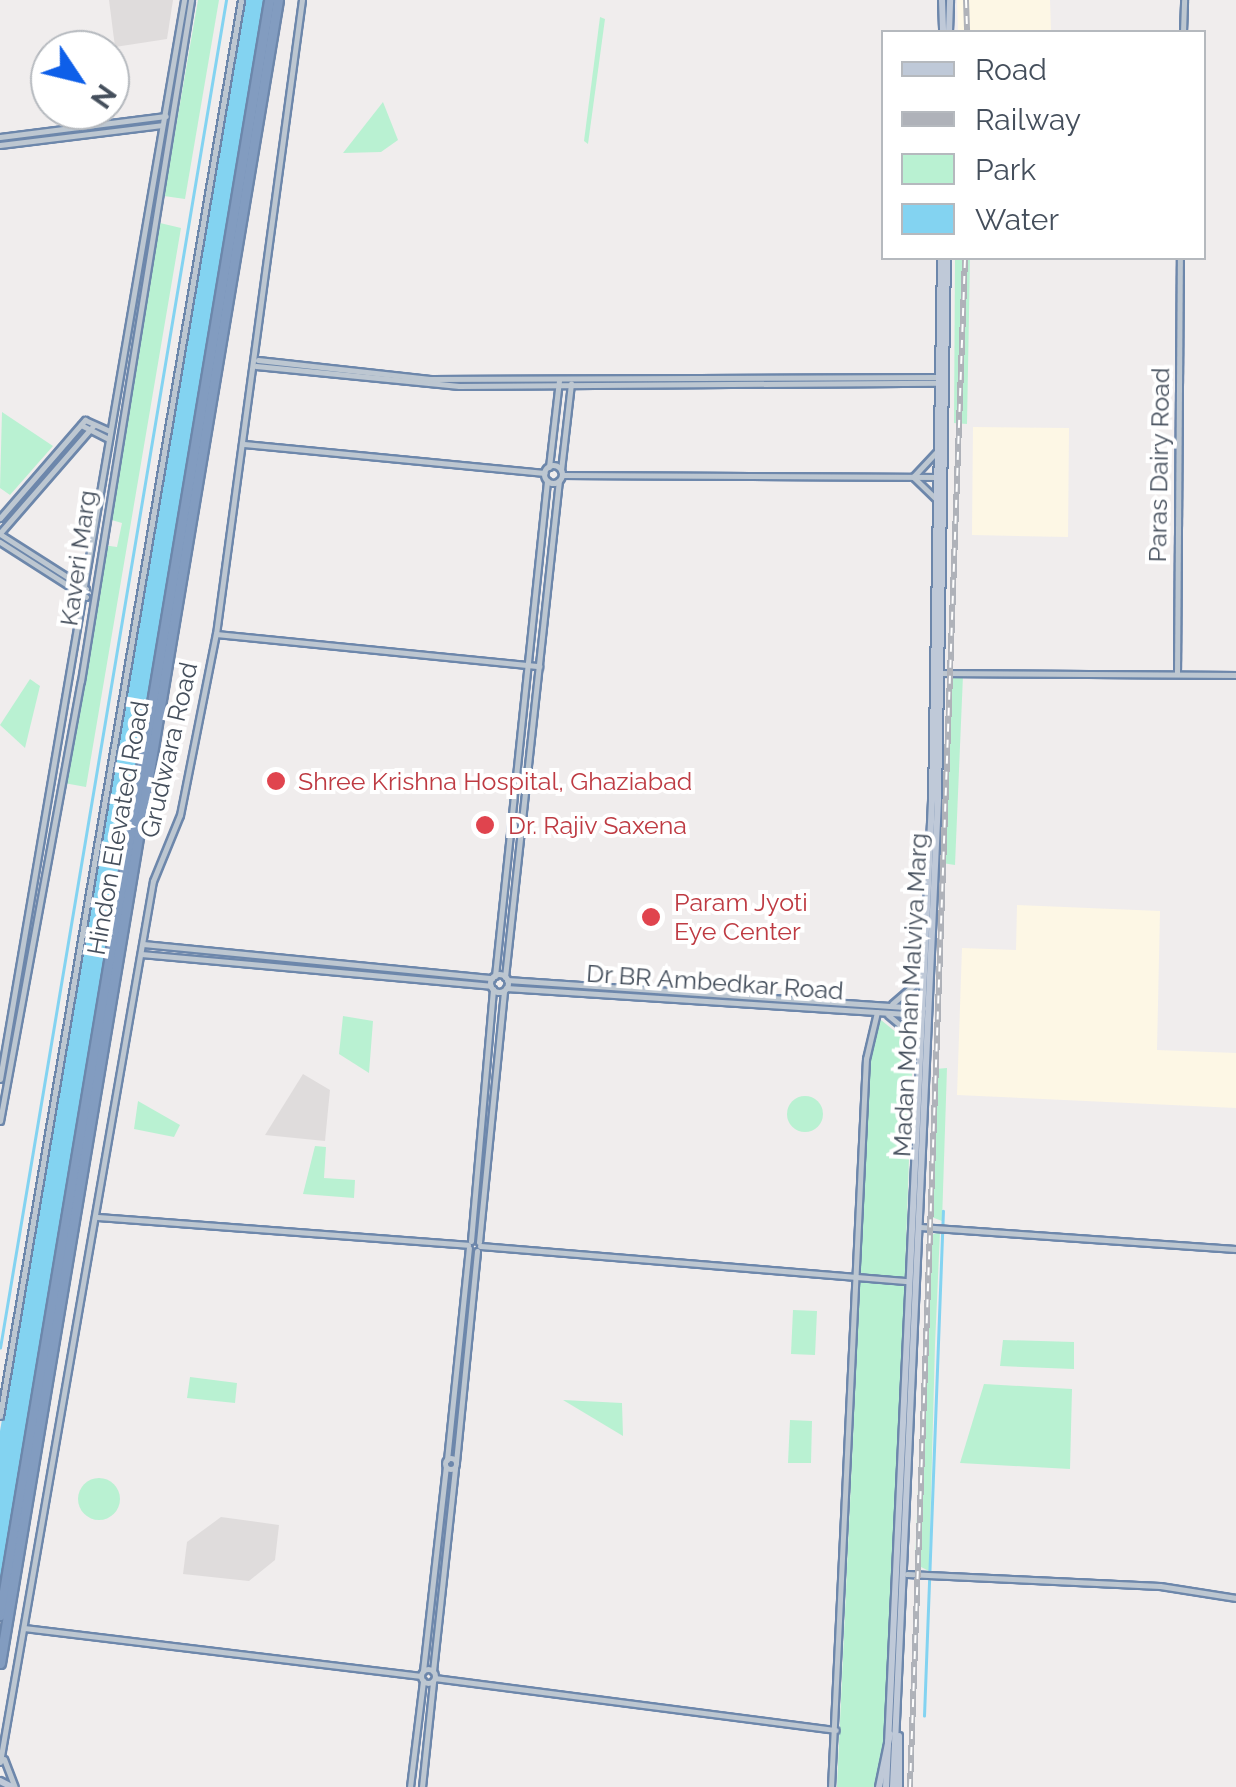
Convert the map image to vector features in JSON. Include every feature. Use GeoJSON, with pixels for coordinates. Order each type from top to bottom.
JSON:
{"type":"FeatureCollection","features":[{"type":"Feature","properties":{"kind":"highway","name":"Hindon Elevated Road"},"geometry":{"type":"LineString","coordinates":[[0,1616],[269,0]]}},
{"type":"Feature","properties":{"kind":"highway","name":"Hindon Elevated Road"},"geometry":{"type":"LineString","coordinates":[[0,1664],[278,0]]}},
{"type":"Feature","properties":{"kind":"main road"},"geometry":{"type":"LineString","coordinates":[[946,0],[946,30]]}},
{"type":"Feature","properties":{"kind":"main road","name":"Madan Mohan Malviya Marg"},"geometry":{"type":"LineString","coordinates":[[895,1734],[919,1041],[925,1012],[938,502],[942,477],[938,448],[944,260]]}},
{"type":"Feature","properties":{"kind":"main road","name":"Madan Mohan Malviya Marg"},"geometry":{"type":"LineString","coordinates":[[895,1734],[907,1574],[925,1012],[941,673],[944,260]]}},
{"type":"Feature","properties":{"kind":"main road"},"geometry":{"type":"LineString","coordinates":[[889,1787],[895,1734]]}},
{"type":"Feature","properties":{"kind":"main road"},"geometry":{"type":"LineString","coordinates":[[889,1787],[895,1734]]}},
{"type":"Feature","properties":{"kind":"main road"},"geometry":{"type":"LineString","coordinates":[[889,1787],[895,1734]]}},
{"type":"Feature","properties":{"kind":"main road"},"geometry":{"type":"LineString","coordinates":[[0,1780],[13,1787]]}},
{"type":"Feature","properties":{"kind":"street","name":"Kaveri Marg"},"geometry":{"type":"LineString","coordinates":[[0,1121],[187,0]]}},
{"type":"Feature","properties":{"kind":"street"},"geometry":{"type":"LineString","coordinates":[[0,1416],[241,0]]}},
{"type":"Feature","properties":{"kind":"street","name":"Grudwara Road"},"geometry":{"type":"LineString","coordinates":[[1,1759],[154,880],[180,815],[216,634],[257,363],[264,240],[302,0]]}},
{"type":"Feature","properties":{"kind":"street"},"geometry":{"type":"LineString","coordinates":[[1182,30],[1184,0]]}},
{"type":"Feature","properties":{"kind":"street"},"geometry":{"type":"LineString","coordinates":[[0,137],[167,116]]}},
{"type":"Feature","properties":{"kind":"street"},"geometry":{"type":"LineString","coordinates":[[0,146],[166,125]]}},
{"type":"Feature","properties":{"kind":"street","name":"Paras Dairy Road"},"geometry":{"type":"LineString","coordinates":[[1177,674],[1180,260]]}},
{"type":"Feature","properties":{"kind":"street"},"geometry":{"type":"LineString","coordinates":[[257,363],[429,384],[559,379],[939,380]]}},
{"type":"Feature","properties":{"kind":"street"},"geometry":{"type":"LineString","coordinates":[[410,1787],[559,379]]}},
{"type":"Feature","properties":{"kind":"street"},"geometry":{"type":"LineString","coordinates":[[422,1787],[572,379]]}},
{"type":"Feature","properties":{"kind":"street"},"geometry":{"type":"LineString","coordinates":[[0,518],[83,422],[114,436]]}},
{"type":"Feature","properties":{"kind":"street"},"geometry":{"type":"LineString","coordinates":[[88,593],[0,536],[92,428]]}},
{"type":"Feature","properties":{"kind":"street"},"geometry":{"type":"LineString","coordinates":[[244,444],[560,475],[942,477]]}},
{"type":"Feature","properties":{"kind":"street"},"geometry":{"type":"LineString","coordinates":[[913,476],[938,448]]}},
{"type":"Feature","properties":{"kind":"street"},"geometry":{"type":"LineString","coordinates":[[547,473],[560,475]]}},
{"type":"Feature","properties":{"kind":"street"},"geometry":{"type":"LineString","coordinates":[[913,476],[938,502]]}},
{"type":"Feature","properties":{"kind":"street","name":"Kaveri Marg"},"geometry":{"type":"LineString","coordinates":[[0,1078],[88,593]]}},
{"type":"Feature","properties":{"kind":"street"},"geometry":{"type":"LineString","coordinates":[[216,634],[539,666]]}},
{"type":"Feature","properties":{"kind":"street"},"geometry":{"type":"LineString","coordinates":[[941,673],[1236,675]]}},
{"type":"Feature","properties":{"kind":"street"},"geometry":{"type":"LineString","coordinates":[[143,944],[494,977]]}},
{"type":"Feature","properties":{"kind":"street"},"geometry":{"type":"LineString","coordinates":[[141,954],[492,988]]}},
{"type":"Feature","properties":{"kind":"street","name":"Dr BR Ambedkar Road"},"geometry":{"type":"LineString","coordinates":[[494,977],[881,1010]]}},
{"type":"Feature","properties":{"kind":"street"},"geometry":{"type":"LineString","coordinates":[[831,1787],[859,1278],[866,1060],[881,1010],[904,1000],[923,977]]}},
{"type":"Feature","properties":{"kind":"street","name":"Dr BR Ambedkar Road"},"geometry":{"type":"LineString","coordinates":[[492,988],[925,1012]]}},
{"type":"Feature","properties":{"kind":"street"},"geometry":{"type":"LineString","coordinates":[[881,1010],[919,1041]]}},
{"type":"Feature","properties":{"kind":"street"},"geometry":{"type":"LineString","coordinates":[[96,1217],[909,1282]]}},
{"type":"Feature","properties":{"kind":"street"},"geometry":{"type":"LineString","coordinates":[[919,1226],[1236,1249]]}},
{"type":"Feature","properties":{"kind":"street"},"geometry":{"type":"LineString","coordinates":[[469,1245],[479,1246]]}},
{"type":"Feature","properties":{"kind":"street"},"geometry":{"type":"LineString","coordinates":[[447,1464],[455,1465]]}},
{"type":"Feature","properties":{"kind":"street"},"geometry":{"type":"LineString","coordinates":[[907,1574],[1160,1586],[1236,1598]]}},
{"type":"Feature","properties":{"kind":"street"},"geometry":{"type":"LineString","coordinates":[[24,1628],[836,1730]]}},
{"type":"Feature","properties":{"kind":"street"},"geometry":{"type":"LineString","coordinates":[[422,1676],[434,1677]]}},
{"type":"Feature","properties":{"kind":"street"},"geometry":{"type":"LineString","coordinates":[[1,1759],[13,1787]]}},
{"type":"Feature","properties":{"kind":"shaded area"},"geometry":{"type":"Polygon","coordinates":[[[109,0],[173,0],[167,39],[130,45],[130,30],[113,30],[109,0]]]}},
{"type":"Feature","properties":{"kind":"shaded area"},"geometry":{"type":"Polygon","coordinates":[[[957,0],[1050,0],[1051,30],[958,30],[957,0]]]}},
{"type":"Feature","properties":{"kind":"shaded area"},"geometry":{"type":"Polygon","coordinates":[[[973,427],[1069,428],[1068,537],[972,535],[973,427]]]}},
{"type":"Feature","properties":{"kind":"shaded area"},"geometry":{"type":"Polygon","coordinates":[[[1017,905],[1160,911],[1157,1050],[1236,1053],[1236,1108],[957,1095],[962,948],[1016,950],[1017,905]]]}},
{"type":"Feature","properties":{"kind":"shaded area"},"geometry":{"type":"Polygon","coordinates":[[[303,1074],[330,1090],[325,1141],[265,1135],[303,1074]]]}},
{"type":"Feature","properties":{"kind":"shaded area"},"geometry":{"type":"Polygon","coordinates":[[[221,1517],[279,1525],[275,1560],[249,1581],[183,1574],[187,1542],[221,1517]]]}},
{"type":"Feature","properties":{"kind":"green space"},"geometry":{"type":"Polygon","coordinates":[[[198,0],[219,0],[185,199],[164,196],[198,0]]]}},
{"type":"Feature","properties":{"kind":"green space"},"geometry":{"type":"Polygon","coordinates":[[[600,17],[605,19],[588,144],[584,141],[600,17]]]}},
{"type":"Feature","properties":{"kind":"green space"},"geometry":{"type":"Polygon","coordinates":[[[383,102],[398,140],[381,152],[343,153],[383,102]]]}},
{"type":"Feature","properties":{"kind":"green space"},"geometry":{"type":"Polygon","coordinates":[[[160,223],[181,228],[86,787],[64,783],[103,545],[117,547],[122,523],[108,519],[160,223]]]}},
{"type":"Feature","properties":{"kind":"green space"},"geometry":{"type":"Polygon","coordinates":[[[955,260],[970,260],[967,424],[954,423],[955,260]]]}},
{"type":"Feature","properties":{"kind":"green space"},"geometry":{"type":"Polygon","coordinates":[[[2,412],[53,446],[10,495],[0,488],[2,412]]]}},
{"type":"Feature","properties":{"kind":"green space"},"geometry":{"type":"Polygon","coordinates":[[[951,675],[963,675],[955,865],[942,863],[951,675]]]}},
{"type":"Feature","properties":{"kind":"green space"},"geometry":{"type":"Polygon","coordinates":[[[30,679],[40,686],[25,748],[0,725],[30,679]]]}},
{"type":"Feature","properties":{"kind":"green space"},"geometry":{"type":"Polygon","coordinates":[[[343,1016],[373,1021],[369,1073],[339,1054],[343,1016]]]}},
{"type":"Feature","properties":{"kind":"green space"},"geometry":{"type":"Polygon","coordinates":[[[881,1020],[913,1046],[890,1695],[880,1787],[837,1787],[872,1023],[881,1020]]]}},
{"type":"Feature","properties":{"kind":"green space"},"geometry":{"type":"Polygon","coordinates":[[[947,1068],[942,1221],[929,1216],[935,1069],[947,1068]]]}},
{"type":"Feature","properties":{"kind":"green space"},"geometry":{"type":"Polygon","coordinates":[[[805,1096],[818,1101],[823,1114],[818,1127],[805,1132],[792,1127],[787,1114],[792,1101],[805,1096]]]}},
{"type":"Feature","properties":{"kind":"green space"},"geometry":{"type":"Polygon","coordinates":[[[138,1101],[180,1125],[174,1137],[134,1129],[138,1101]]]}},
{"type":"Feature","properties":{"kind":"green space"},"geometry":{"type":"Polygon","coordinates":[[[315,1146],[326,1147],[324,1178],[355,1180],[354,1198],[303,1194],[315,1146]]]}},
{"type":"Feature","properties":{"kind":"green space"},"geometry":{"type":"Polygon","coordinates":[[[940,1232],[929,1571],[915,1564],[928,1236],[940,1232]]]}},
{"type":"Feature","properties":{"kind":"green space"},"geometry":{"type":"Polygon","coordinates":[[[793,1310],[817,1311],[815,1355],[791,1354],[793,1310]]]}},
{"type":"Feature","properties":{"kind":"green space"},"geometry":{"type":"Polygon","coordinates":[[[1003,1340],[1074,1342],[1074,1369],[1000,1366],[1003,1340]]]}},
{"type":"Feature","properties":{"kind":"green space"},"geometry":{"type":"Polygon","coordinates":[[[190,1377],[237,1383],[235,1403],[187,1398],[190,1377]]]}},
{"type":"Feature","properties":{"kind":"green space"},"geometry":{"type":"Polygon","coordinates":[[[984,1384],[1072,1389],[1070,1469],[960,1463],[984,1384]]]}},
{"type":"Feature","properties":{"kind":"green space"},"geometry":{"type":"Polygon","coordinates":[[[563,1400],[622,1403],[623,1436],[563,1400]]]}},
{"type":"Feature","properties":{"kind":"green space"},"geometry":{"type":"Polygon","coordinates":[[[790,1420],[812,1421],[811,1463],[788,1463],[790,1420]]]}},
{"type":"Feature","properties":{"kind":"green space"},"geometry":{"type":"Polygon","coordinates":[[[99,1478],[114,1484],[120,1499],[114,1514],[99,1520],[84,1514],[78,1499],[84,1484],[99,1478]]]}},
{"type":"Feature","properties":{"kind":"water"},"geometry":{"type":"Polygon","coordinates":[[[244,0],[274,0],[0,1610],[0,1431],[244,0]]]}},
{"type":"Feature","properties":{"kind":"waterway"},"geometry":{"type":"LineString","coordinates":[[0,1348],[226,0]]}},
{"type":"Feature","properties":{"kind":"waterway"},"geometry":{"type":"LineString","coordinates":[[924,1716],[943,1211]]}},
{"type":"Feature","properties":{"kind":"railway"},"geometry":{"type":"LineString","coordinates":[[966,0],[967,30]]}},
{"type":"Feature","properties":{"kind":"railway"},"geometry":{"type":"LineString","coordinates":[[910,1787],[965,260]]}},
{"type":"Feature","properties":{"kind":"place","name":"Shree Krishna Hospital, Ghaziabad"},"geometry":{"type":"Point","coordinates":[276,781]}},
{"type":"Feature","properties":{"kind":"place","name":"Dr. Rajiv Saxena"},"geometry":{"type":"Point","coordinates":[485,825]}},
{"type":"Feature","properties":{"kind":"place","name":"Param Jyoti Eye Center"},"geometry":{"type":"Point","coordinates":[651,917]}}]}
